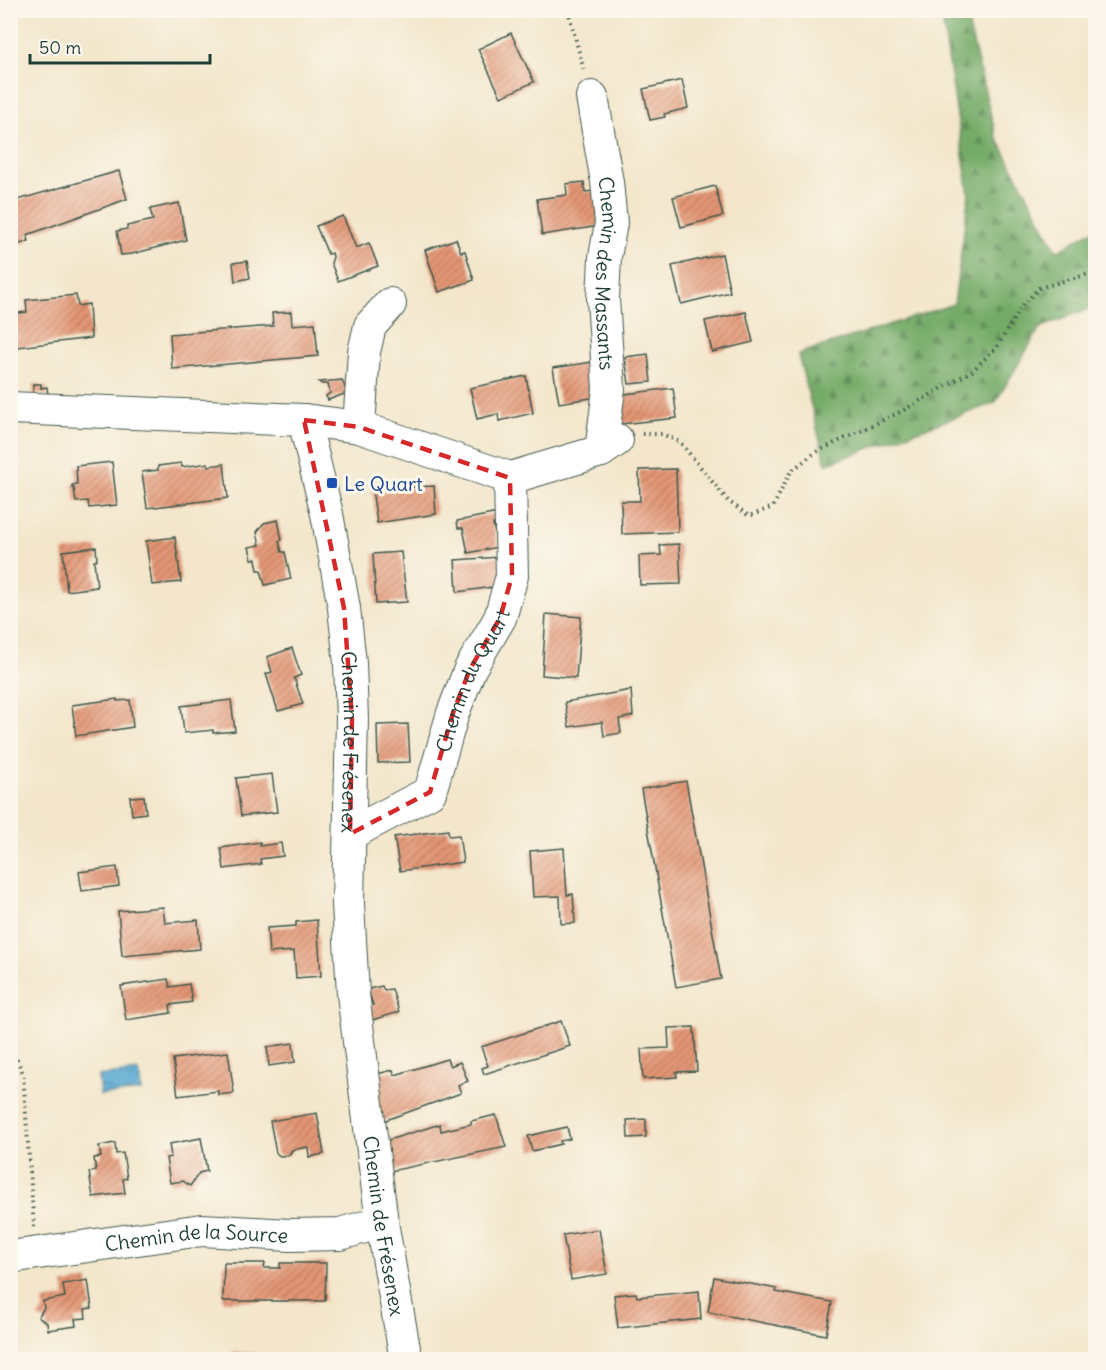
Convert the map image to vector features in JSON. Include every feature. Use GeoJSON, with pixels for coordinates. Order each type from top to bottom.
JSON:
{"type":"FeatureCollection","features":[{"type":"Feature","properties":{"kind":"street","name":"Chemin des Massants"},"geometry":{"type":"LineString","coordinates":[[592,98],[607,182],[611,223],[605,257],[603,299],[610,445]]}},
{"type":"Feature","properties":{"kind":"street"},"geometry":{"type":"LineString","coordinates":[[359,427],[364,352],[370,326],[390,304]]}},
{"type":"Feature","properties":{"kind":"street"},"geometry":{"type":"LineString","coordinates":[[10,408],[304,420],[359,427],[510,478],[610,445]]}},
{"type":"Feature","properties":{"kind":"street","name":"Chemin de Frésenex"},"geometry":{"type":"LineString","coordinates":[[304,420],[327,514],[344,608],[350,663],[352,719],[348,904],[353,994],[382,1222],[406,1359]]}},
{"type":"Feature","properties":{"kind":"street","name":"Chemin du Quart"},"geometry":{"type":"LineString","coordinates":[[350,834],[430,792],[453,713],[470,669],[500,618],[512,576],[510,478]]}},
{"type":"Feature","properties":{"kind":"street","name":"Chemin de la Source"},"geometry":{"type":"LineString","coordinates":[[23,1255],[202,1230],[290,1235],[340,1234],[382,1222]]}},
{"type":"Feature","properties":{"kind":"path"},"geometry":{"type":"LineString","coordinates":[[568,10],[592,98]]}},
{"type":"Feature","properties":{"kind":"path"},"geometry":{"type":"LineString","coordinates":[[610,445],[639,434],[662,434],[680,442],[728,501],[749,516],[773,507],[791,471],[816,452],[903,411],[972,371],[998,347],[1021,307],[1039,288],[1095,272]]}},
{"type":"Feature","properties":{"kind":"path"},"geometry":{"type":"LineString","coordinates":[[14,1054],[23,1073],[23,1255]]}},
{"type":"Feature","properties":{"kind":"highlighted area"},"geometry":{"type":"Polygon","coordinates":[[[304,420],[359,427],[510,478],[512,576],[500,618],[470,669],[453,713],[430,792],[350,834],[352,719],[344,608],[304,420]]]}},
{"type":"Feature","properties":{"kind":"green space"},"geometry":{"type":"Polygon","coordinates":[[[941,11],[965,11],[996,136],[1057,251],[1095,229],[1095,306],[1040,328],[995,403],[826,464],[798,354],[954,304],[969,194],[941,11]]]}},
{"type":"Feature","properties":{"kind":"water"},"geometry":{"type":"Polygon","coordinates":[[[139,1071],[141,1091],[100,1095],[98,1076],[139,1071]]]}},
{"type":"Feature","properties":{"kind":"building"},"geometry":{"type":"Polygon","coordinates":[[[511,33],[534,82],[501,97],[478,49],[511,33]]]}},
{"type":"Feature","properties":{"kind":"building"},"geometry":{"type":"Polygon","coordinates":[[[682,80],[688,108],[650,120],[643,89],[682,80]]]}},
{"type":"Feature","properties":{"kind":"building"},"geometry":{"type":"Polygon","coordinates":[[[119,171],[127,199],[27,235],[29,241],[14,246],[10,234],[10,202],[119,171]]]}},
{"type":"Feature","properties":{"kind":"building"},"geometry":{"type":"Polygon","coordinates":[[[584,182],[585,192],[602,190],[606,225],[542,235],[537,199],[567,195],[566,184],[584,182]]]}},
{"type":"Feature","properties":{"kind":"building"},"geometry":{"type":"Polygon","coordinates":[[[715,186],[723,216],[681,227],[673,197],[715,186]]]}},
{"type":"Feature","properties":{"kind":"building"},"geometry":{"type":"Polygon","coordinates":[[[179,203],[186,240],[121,255],[117,231],[127,229],[127,226],[153,220],[150,209],[179,203]]]}},
{"type":"Feature","properties":{"kind":"building"},"geometry":{"type":"Polygon","coordinates":[[[343,216],[356,248],[369,243],[378,266],[338,281],[331,263],[332,253],[328,254],[316,226],[343,216]]]}},
{"type":"Feature","properties":{"kind":"building"},"geometry":{"type":"Polygon","coordinates":[[[456,239],[461,252],[465,251],[474,280],[439,292],[425,250],[456,239]]]}},
{"type":"Feature","properties":{"kind":"building"},"geometry":{"type":"Polygon","coordinates":[[[722,254],[730,292],[681,304],[672,266],[722,254]]]}},
{"type":"Feature","properties":{"kind":"building"},"geometry":{"type":"Polygon","coordinates":[[[247,261],[250,278],[235,281],[233,263],[247,261]]]}},
{"type":"Feature","properties":{"kind":"building"},"geometry":{"type":"Polygon","coordinates":[[[76,295],[78,306],[89,304],[91,338],[10,348],[10,314],[27,312],[26,300],[76,295]]]}},
{"type":"Feature","properties":{"kind":"building"},"geometry":{"type":"Polygon","coordinates":[[[291,312],[292,325],[315,323],[318,356],[172,369],[170,334],[273,326],[272,313],[291,312]]]}},
{"type":"Feature","properties":{"kind":"building"},"geometry":{"type":"Polygon","coordinates":[[[746,312],[753,342],[712,352],[705,321],[746,312]]]}},
{"type":"Feature","properties":{"kind":"building"},"geometry":{"type":"Polygon","coordinates":[[[648,354],[651,382],[629,384],[625,357],[648,354]]]}},
{"type":"Feature","properties":{"kind":"building"},"geometry":{"type":"Polygon","coordinates":[[[599,361],[604,396],[559,403],[553,368],[599,361]]]}},
{"type":"Feature","properties":{"kind":"building"},"geometry":{"type":"Polygon","coordinates":[[[526,376],[533,413],[499,421],[498,414],[477,419],[470,388],[526,376]]]}},
{"type":"Feature","properties":{"kind":"building"},"geometry":{"type":"Polygon","coordinates":[[[342,380],[347,393],[328,400],[326,396],[330,393],[328,384],[319,382],[342,380]]]}},
{"type":"Feature","properties":{"kind":"building"},"geometry":{"type":"Polygon","coordinates":[[[33,384],[41,384],[41,388],[47,387],[48,395],[33,394],[33,384]]]}},
{"type":"Feature","properties":{"kind":"building"},"geometry":{"type":"Polygon","coordinates":[[[673,388],[677,418],[621,424],[617,395],[673,388]]]}},
{"type":"Feature","properties":{"kind":"building"},"geometry":{"type":"Polygon","coordinates":[[[112,462],[117,505],[89,508],[88,501],[76,502],[72,485],[77,484],[76,466],[112,462]]]}},
{"type":"Feature","properties":{"kind":"building"},"geometry":{"type":"Polygon","coordinates":[[[181,463],[182,467],[208,463],[208,466],[224,464],[228,498],[147,508],[142,472],[158,470],[158,466],[181,463]]]}},
{"type":"Feature","properties":{"kind":"building"},"geometry":{"type":"Polygon","coordinates":[[[676,469],[678,532],[622,534],[621,501],[640,501],[639,470],[676,469]]]}},
{"type":"Feature","properties":{"kind":"building"},"geometry":{"type":"Polygon","coordinates":[[[434,486],[436,514],[377,523],[372,489],[434,486]]]}},
{"type":"Feature","properties":{"kind":"building"},"geometry":{"type":"Polygon","coordinates":[[[498,513],[499,523],[493,524],[498,547],[468,553],[463,528],[458,528],[457,521],[498,513]]]}},
{"type":"Feature","properties":{"kind":"building"},"geometry":{"type":"Polygon","coordinates":[[[278,520],[282,540],[279,541],[282,552],[285,552],[291,579],[265,585],[261,570],[258,570],[256,559],[252,559],[249,547],[260,545],[257,532],[264,523],[278,520]]]}},
{"type":"Feature","properties":{"kind":"building"},"geometry":{"type":"Polygon","coordinates":[[[175,537],[181,582],[152,585],[146,541],[175,537]]]}},
{"type":"Feature","properties":{"kind":"building"},"geometry":{"type":"Polygon","coordinates":[[[679,544],[681,584],[640,585],[639,556],[661,555],[660,545],[679,544]]]}},
{"type":"Feature","properties":{"kind":"building"},"geometry":{"type":"Polygon","coordinates":[[[96,547],[97,560],[94,561],[97,587],[67,591],[63,551],[96,547]]]}},
{"type":"Feature","properties":{"kind":"building"},"geometry":{"type":"Polygon","coordinates":[[[401,552],[407,602],[376,604],[373,554],[401,552]]]}},
{"type":"Feature","properties":{"kind":"building"},"geometry":{"type":"Polygon","coordinates":[[[500,557],[501,586],[457,592],[455,560],[500,557]]]}},
{"type":"Feature","properties":{"kind":"building"},"geometry":{"type":"Polygon","coordinates":[[[546,614],[581,617],[576,678],[542,675],[546,614]]]}},
{"type":"Feature","properties":{"kind":"building"},"geometry":{"type":"Polygon","coordinates":[[[292,648],[301,675],[294,678],[303,704],[278,711],[266,674],[272,672],[267,657],[292,648]]]}},
{"type":"Feature","properties":{"kind":"building"},"geometry":{"type":"Polygon","coordinates":[[[631,690],[633,716],[619,719],[621,733],[604,736],[602,722],[569,727],[565,702],[631,690]]]}},
{"type":"Feature","properties":{"kind":"building"},"geometry":{"type":"Polygon","coordinates":[[[117,699],[117,701],[130,700],[133,727],[76,736],[72,705],[117,699]]]}},
{"type":"Feature","properties":{"kind":"building"},"geometry":{"type":"Polygon","coordinates":[[[231,700],[235,731],[213,733],[213,730],[184,733],[181,706],[231,700]]]}},
{"type":"Feature","properties":{"kind":"building"},"geometry":{"type":"Polygon","coordinates":[[[408,724],[410,762],[378,763],[377,725],[408,724]]]}},
{"type":"Feature","properties":{"kind":"building"},"geometry":{"type":"Polygon","coordinates":[[[272,774],[277,812],[241,816],[236,778],[272,774]]]}},
{"type":"Feature","properties":{"kind":"building"},"geometry":{"type":"Polygon","coordinates":[[[686,781],[721,979],[676,987],[641,789],[686,781]]]}},
{"type":"Feature","properties":{"kind":"building"},"geometry":{"type":"Polygon","coordinates":[[[144,796],[146,813],[132,815],[130,797],[144,796]]]}},
{"type":"Feature","properties":{"kind":"building"},"geometry":{"type":"Polygon","coordinates":[[[448,830],[449,836],[459,835],[463,862],[400,871],[394,837],[448,830]]]}},
{"type":"Feature","properties":{"kind":"building"},"geometry":{"type":"Polygon","coordinates":[[[260,842],[260,846],[281,843],[283,856],[260,859],[261,864],[224,869],[221,848],[260,842]]]}},
{"type":"Feature","properties":{"kind":"building"},"geometry":{"type":"Polygon","coordinates":[[[564,848],[567,895],[573,894],[575,923],[561,924],[560,896],[533,897],[530,851],[564,848]]]}},
{"type":"Feature","properties":{"kind":"building"},"geometry":{"type":"Polygon","coordinates":[[[117,867],[119,886],[82,891],[79,872],[117,867]]]}},
{"type":"Feature","properties":{"kind":"building"},"geometry":{"type":"Polygon","coordinates":[[[163,907],[165,923],[198,920],[200,949],[122,956],[118,911],[163,907]]]}},
{"type":"Feature","properties":{"kind":"building"},"geometry":{"type":"Polygon","coordinates":[[[317,920],[321,976],[296,978],[294,951],[269,953],[267,928],[296,926],[296,922],[317,920]]]}},
{"type":"Feature","properties":{"kind":"building"},"geometry":{"type":"Polygon","coordinates":[[[168,979],[170,987],[189,984],[192,1002],[170,1005],[171,1013],[126,1020],[121,986],[168,979]]]}},
{"type":"Feature","properties":{"kind":"building"},"geometry":{"type":"Polygon","coordinates":[[[382,986],[384,990],[392,989],[399,1012],[369,1021],[368,1006],[373,1005],[368,989],[382,986]]]}},
{"type":"Feature","properties":{"kind":"building"},"geometry":{"type":"Polygon","coordinates":[[[561,1021],[570,1046],[484,1074],[482,1068],[488,1066],[481,1047],[561,1021]]]}},
{"type":"Feature","properties":{"kind":"building"},"geometry":{"type":"Polygon","coordinates":[[[694,1027],[697,1071],[676,1072],[677,1077],[643,1079],[641,1049],[669,1048],[668,1028],[694,1027]]]}},
{"type":"Feature","properties":{"kind":"building"},"geometry":{"type":"Polygon","coordinates":[[[293,1043],[295,1062],[269,1066],[267,1047],[293,1043]]]}},
{"type":"Feature","properties":{"kind":"building"},"geometry":{"type":"Polygon","coordinates":[[[228,1052],[234,1093],[218,1095],[218,1091],[178,1096],[173,1059],[228,1052]]]}},
{"type":"Feature","properties":{"kind":"building"},"geometry":{"type":"Polygon","coordinates":[[[447,1059],[450,1066],[460,1062],[468,1081],[458,1085],[461,1093],[378,1123],[377,1074],[393,1070],[395,1075],[447,1059]]]}},
{"type":"Feature","properties":{"kind":"building"},"geometry":{"type":"Polygon","coordinates":[[[317,1113],[324,1154],[309,1157],[308,1147],[292,1150],[289,1155],[280,1156],[276,1153],[270,1121],[317,1113]]]}},
{"type":"Feature","properties":{"kind":"building"},"geometry":{"type":"Polygon","coordinates":[[[496,1115],[506,1147],[391,1171],[382,1142],[440,1124],[441,1131],[496,1115]]]}},
{"type":"Feature","properties":{"kind":"building"},"geometry":{"type":"Polygon","coordinates":[[[646,1119],[646,1137],[628,1138],[627,1120],[646,1119]]]}},
{"type":"Feature","properties":{"kind":"building"},"geometry":{"type":"Polygon","coordinates":[[[567,1127],[570,1139],[560,1141],[561,1144],[532,1151],[528,1136],[567,1127]]]}},
{"type":"Feature","properties":{"kind":"building"},"geometry":{"type":"Polygon","coordinates":[[[201,1138],[207,1171],[199,1173],[190,1186],[183,1181],[170,1183],[166,1158],[171,1157],[169,1144],[201,1138]]]}},
{"type":"Feature","properties":{"kind":"building"},"geometry":{"type":"Polygon","coordinates":[[[115,1143],[116,1154],[123,1153],[127,1178],[123,1179],[125,1193],[93,1197],[89,1172],[96,1171],[94,1158],[101,1157],[99,1146],[115,1143]]]}},
{"type":"Feature","properties":{"kind":"building"},"geometry":{"type":"Polygon","coordinates":[[[599,1229],[607,1274],[571,1280],[563,1235],[599,1229]]]}},
{"type":"Feature","properties":{"kind":"building"},"geometry":{"type":"Polygon","coordinates":[[[224,1263],[265,1263],[264,1268],[280,1268],[280,1263],[326,1263],[325,1301],[223,1301],[224,1263]]]}},
{"type":"Feature","properties":{"kind":"building"},"geometry":{"type":"Polygon","coordinates":[[[714,1277],[777,1289],[776,1292],[832,1302],[826,1335],[708,1312],[714,1277]]]}},
{"type":"Feature","properties":{"kind":"building"},"geometry":{"type":"Polygon","coordinates":[[[88,1280],[92,1308],[85,1309],[86,1318],[75,1319],[76,1326],[48,1330],[47,1323],[38,1317],[44,1308],[43,1301],[65,1297],[63,1284],[88,1280]]]}},
{"type":"Feature","properties":{"kind":"building"},"geometry":{"type":"Polygon","coordinates":[[[699,1291],[701,1319],[618,1328],[614,1295],[636,1293],[637,1297],[699,1291]]]}},
{"type":"Feature","properties":{"kind":"building"},"geometry":{"type":"Polygon","coordinates":[[[232,1352],[317,1358],[232,1359],[232,1352]]]}},
{"type":"Feature","properties":{"kind":"place","name":"Le Quart"},"geometry":{"type":"Point","coordinates":[332,483]}}]}
